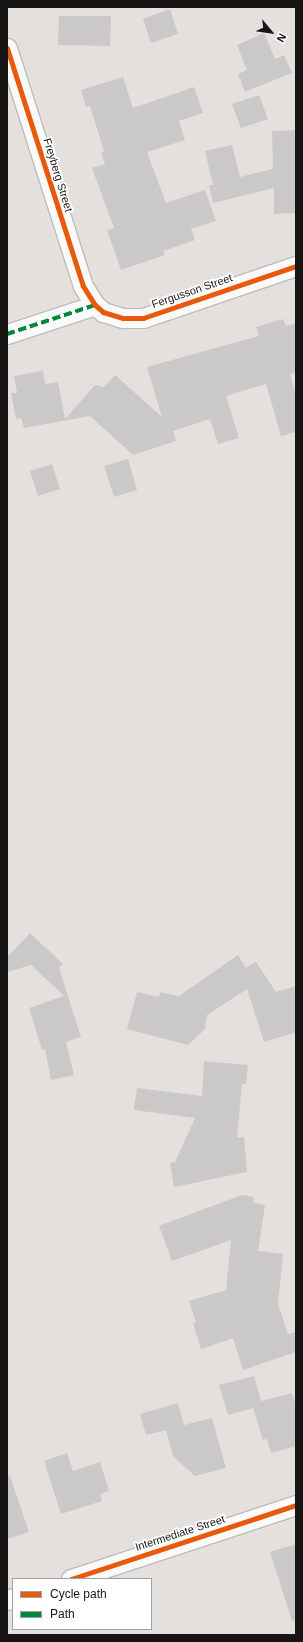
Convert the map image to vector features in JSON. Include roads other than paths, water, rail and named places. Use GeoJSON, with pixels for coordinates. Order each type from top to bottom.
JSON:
{"type":"FeatureCollection","features":[{"type":"Feature","properties":{"kind":"street","name":"Freyberg Street"},"geometry":{"type":"LineString","coordinates":[[7,48],[83,286],[95,305]]}},
{"type":"Feature","properties":{"kind":"street","name":"Fergusson Street"},"geometry":{"type":"LineString","coordinates":[[95,305],[113,316],[143,318],[296,266]]}},
{"type":"Feature","properties":{"kind":"street"},"geometry":{"type":"LineString","coordinates":[[7,334],[95,305]]}},
{"type":"Feature","properties":{"kind":"street","name":"Intermediate Street"},"geometry":{"type":"LineString","coordinates":[[74,1578],[296,1505]]}}]}
